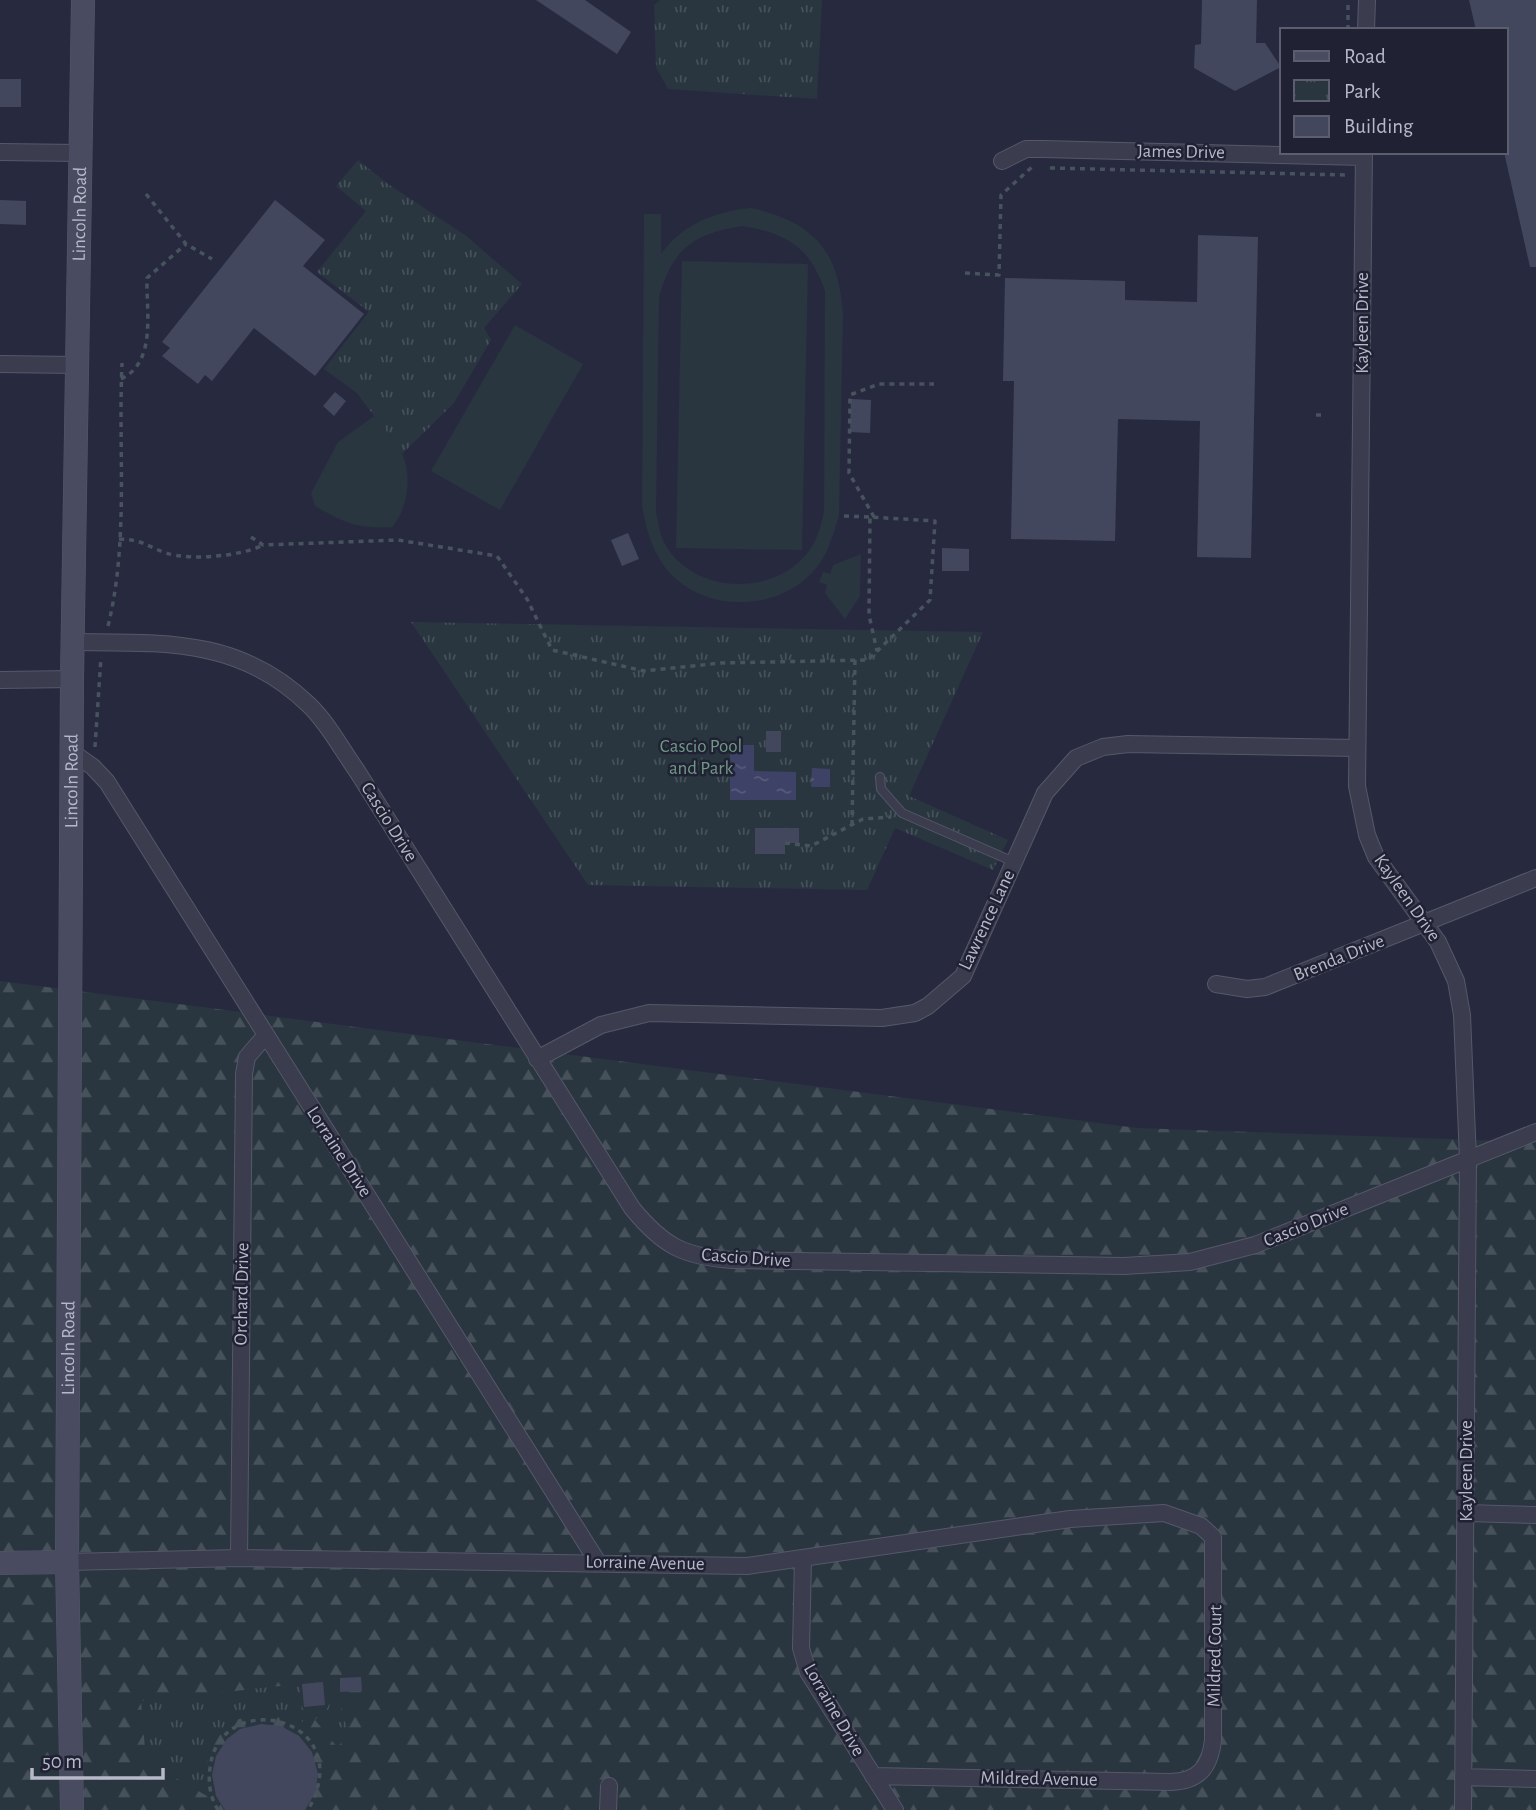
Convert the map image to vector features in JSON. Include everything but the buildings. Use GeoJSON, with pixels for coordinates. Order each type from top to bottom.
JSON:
{"type":"FeatureCollection","features":[{"type":"Feature","properties":{"kind":"main road","name":"Lincoln Road"},"geometry":{"type":"LineString","coordinates":[[72,1810],[67,1562],[72,642],[83,0]]}},
{"type":"Feature","properties":{"kind":"main road"},"geometry":{"type":"LineString","coordinates":[[0,1563],[67,1562]]}},
{"type":"Feature","properties":{"kind":"street"},"geometry":{"type":"LineString","coordinates":[[1366,28],[1367,0]]}},
{"type":"Feature","properties":{"kind":"street","name":"James Drive"},"geometry":{"type":"LineString","coordinates":[[1002,161],[1026,149],[1364,155]]}},
{"type":"Feature","properties":{"kind":"street"},"geometry":{"type":"LineString","coordinates":[[0,152],[80,153]]}},
{"type":"Feature","properties":{"kind":"street","name":"Kayleen Drive"},"geometry":{"type":"LineString","coordinates":[[1364,155],[1357,786],[1367,835],[1385,873],[1446,958],[1459,996],[1468,1159],[1463,1810]]}},
{"type":"Feature","properties":{"kind":"street"},"geometry":{"type":"LineString","coordinates":[[0,364],[76,365]]}},
{"type":"Feature","properties":{"kind":"street","name":"Cascio Drive"},"geometry":{"type":"LineString","coordinates":[[72,642],[204,647],[243,660],[275,678],[311,707],[357,771],[632,1208],[661,1240],[680,1251],[705,1258],[1124,1266],[1190,1262],[1255,1245],[1536,1132]]}},
{"type":"Feature","properties":{"kind":"street"},"geometry":{"type":"LineString","coordinates":[[0,680],[72,679]]}},
{"type":"Feature","properties":{"kind":"street","name":"Lawrence Lane"},"geometry":{"type":"LineString","coordinates":[[537,1059],[601,1025],[649,1013],[881,1018],[915,1013],[943,996],[962,976],[1054,780],[1076,758],[1088,751],[1128,744],[1356,748]]}},
{"type":"Feature","properties":{"kind":"street","name":"Lorraine Drive"},"geometry":{"type":"LineString","coordinates":[[72,751],[107,782],[597,1561]]}},
{"type":"Feature","properties":{"kind":"street","name":"Brenda Drive"},"geometry":{"type":"LineString","coordinates":[[1216,984],[1247,989],[1265,986],[1536,878]]}},
{"type":"Feature","properties":{"kind":"street","name":"Orchard Drive"},"geometry":{"type":"LineString","coordinates":[[239,1558],[244,1074],[247,1057],[265,1036]]}},
{"type":"Feature","properties":{"kind":"street"},"geometry":{"type":"LineString","coordinates":[[1466,1513],[1536,1515]]}},
{"type":"Feature","properties":{"kind":"street","name":"Lorraine Avenue"},"geometry":{"type":"LineString","coordinates":[[67,1562],[239,1558],[597,1561],[747,1566],[1105,1515],[1164,1514],[1201,1526],[1213,1537]]}},
{"type":"Feature","properties":{"kind":"street","name":"Mildred Court"},"geometry":{"type":"LineString","coordinates":[[1203,1772],[1212,1752],[1213,1740],[1213,1537]]}},
{"type":"Feature","properties":{"kind":"street","name":"Lorraine Drive"},"geometry":{"type":"LineString","coordinates":[[803,1559],[802,1648],[808,1672],[895,1810]]}},
{"type":"Feature","properties":{"kind":"street","name":"Mildred Avenue"},"geometry":{"type":"LineString","coordinates":[[873,1776],[1171,1782],[1188,1781],[1203,1772]]}},
{"type":"Feature","properties":{"kind":"street"},"geometry":{"type":"LineString","coordinates":[[1463,1777],[1536,1779]]}},
{"type":"Feature","properties":{"kind":"street"},"geometry":{"type":"LineString","coordinates":[[608,1810],[609,1786]]}},
{"type":"Feature","properties":{"kind":"lane"},"geometry":{"type":"LineString","coordinates":[[880,777],[881,789],[891,804],[902,813],[1014,862]]}},
{"type":"Feature","properties":{"kind":"path"},"geometry":{"type":"LineString","coordinates":[[1348,0],[1348,28]]}},
{"type":"Feature","properties":{"kind":"path"},"geometry":{"type":"LineString","coordinates":[[965,273],[999,275],[1000,195],[1031,167],[1346,176],[1346,156]]}},
{"type":"Feature","properties":{"kind":"path"},"geometry":{"type":"LineString","coordinates":[[146,194],[186,244],[212,260]]}},
{"type":"Feature","properties":{"kind":"path"},"geometry":{"type":"LineString","coordinates":[[121,379],[134,371],[145,354],[147,278],[186,244]]}},
{"type":"Feature","properties":{"kind":"path"},"geometry":{"type":"LineString","coordinates":[[93,767],[99,673],[113,603],[119,539],[122,363]]}},
{"type":"Feature","properties":{"kind":"path"},"geometry":{"type":"LineString","coordinates":[[877,651],[869,615],[872,517],[849,472],[850,395],[879,384],[934,384]]}},
{"type":"Feature","properties":{"kind":"path"},"geometry":{"type":"LineString","coordinates":[[119,539],[143,540],[167,554],[246,554],[263,545],[398,540],[497,556],[527,599],[552,650],[644,671],[721,663],[868,660],[930,600],[934,521],[844,516]]}},
{"type":"Feature","properties":{"kind":"path"},"geometry":{"type":"LineString","coordinates":[[251,537],[263,545]]}},
{"type":"Feature","properties":{"kind":"path"},"geometry":{"type":"LineString","coordinates":[[852,825],[855,660]]}},
{"type":"Feature","properties":{"kind":"path"},"geometry":{"type":"LineString","coordinates":[[785,843],[811,846],[863,819],[902,813]]}},
{"type":"Feature","properties":{"kind":"path"},"geometry":{"type":"LineString","coordinates":[[218,1810],[209,1789],[211,1758],[223,1738],[238,1726],[253,1720],[291,1724],[310,1741],[322,1768],[318,1792],[308,1810]]}},
{"type":"Feature","properties":{"kind":"green space"},"geometry":{"type":"Polygon","coordinates":[[[661,0],[822,0],[817,99],[668,89],[656,67],[654,5],[661,0]]]}},
{"type":"Feature","properties":{"kind":"green space"},"geometry":{"type":"Polygon","coordinates":[[[358,160],[388,184],[465,235],[522,284],[484,328],[491,340],[454,403],[402,454],[357,393],[324,369],[369,312],[317,272],[366,211],[336,186],[358,160]]]}},
{"type":"Feature","properties":{"kind":"green space"},"geometry":{"type":"Polygon","coordinates":[[[751,208],[773,214],[807,231],[829,257],[836,273],[843,315],[839,515],[826,553],[812,573],[777,596],[736,602],[715,599],[696,592],[679,581],[664,566],[647,530],[642,506],[644,214],[661,214],[661,254],[680,234],[701,221],[751,208]],[[742,226],[725,229],[687,246],[671,266],[659,297],[656,512],[660,532],[673,556],[688,569],[706,578],[726,583],[746,584],[785,572],[810,550],[819,532],[824,512],[825,291],[812,263],[804,253],[784,238],[742,226]]]}},
{"type":"Feature","properties":{"kind":"green space"},"geometry":{"type":"Polygon","coordinates":[[[682,261],[808,264],[802,550],[676,548],[682,261]]]}},
{"type":"Feature","properties":{"kind":"green space"},"geometry":{"type":"Polygon","coordinates":[[[515,325],[583,364],[500,510],[431,471],[515,325]]]}},
{"type":"Feature","properties":{"kind":"green space"},"geometry":{"type":"Polygon","coordinates":[[[374,416],[398,447],[407,470],[405,501],[392,527],[360,526],[343,521],[315,506],[311,493],[338,442],[374,416]]]}},
{"type":"Feature","properties":{"kind":"green space"},"geometry":{"type":"Polygon","coordinates":[[[861,554],[860,596],[845,619],[825,593],[827,585],[819,582],[823,572],[830,574],[833,565],[861,554]]]}},
{"type":"Feature","properties":{"kind":"green space","name":"Cascio Pool and Park"},"geometry":{"type":"Polygon","coordinates":[[[411,622],[983,632],[909,796],[1008,840],[993,870],[895,828],[867,890],[588,885],[411,622]]]}},
{"type":"Feature","properties":{"kind":"green space"},"geometry":{"type":"Polygon","coordinates":[[[0,981],[1137,1128],[1536,1142],[1536,1810],[0,1810],[0,981]]]}},
{"type":"Feature","properties":{"kind":"green space"},"geometry":{"type":"Polygon","coordinates":[[[299,1684],[303,1722],[260,1715],[242,1718],[228,1725],[216,1736],[209,1752],[206,1772],[207,1796],[146,1761],[141,1701],[299,1684]]]}},
{"type":"Feature","properties":{"kind":"green space"},"geometry":{"type":"Polygon","coordinates":[[[332,1697],[341,1698],[341,1716],[352,1733],[337,1747],[315,1720],[327,1709],[332,1697]]]}},
{"type":"Feature","properties":{"kind":"water"},"geometry":{"type":"Polygon","coordinates":[[[730,745],[754,745],[754,771],[796,772],[796,800],[730,800],[730,745]]]}},
{"type":"Feature","properties":{"kind":"water"},"geometry":{"type":"Polygon","coordinates":[[[812,768],[830,769],[830,787],[811,787],[812,768]]]}}]}
